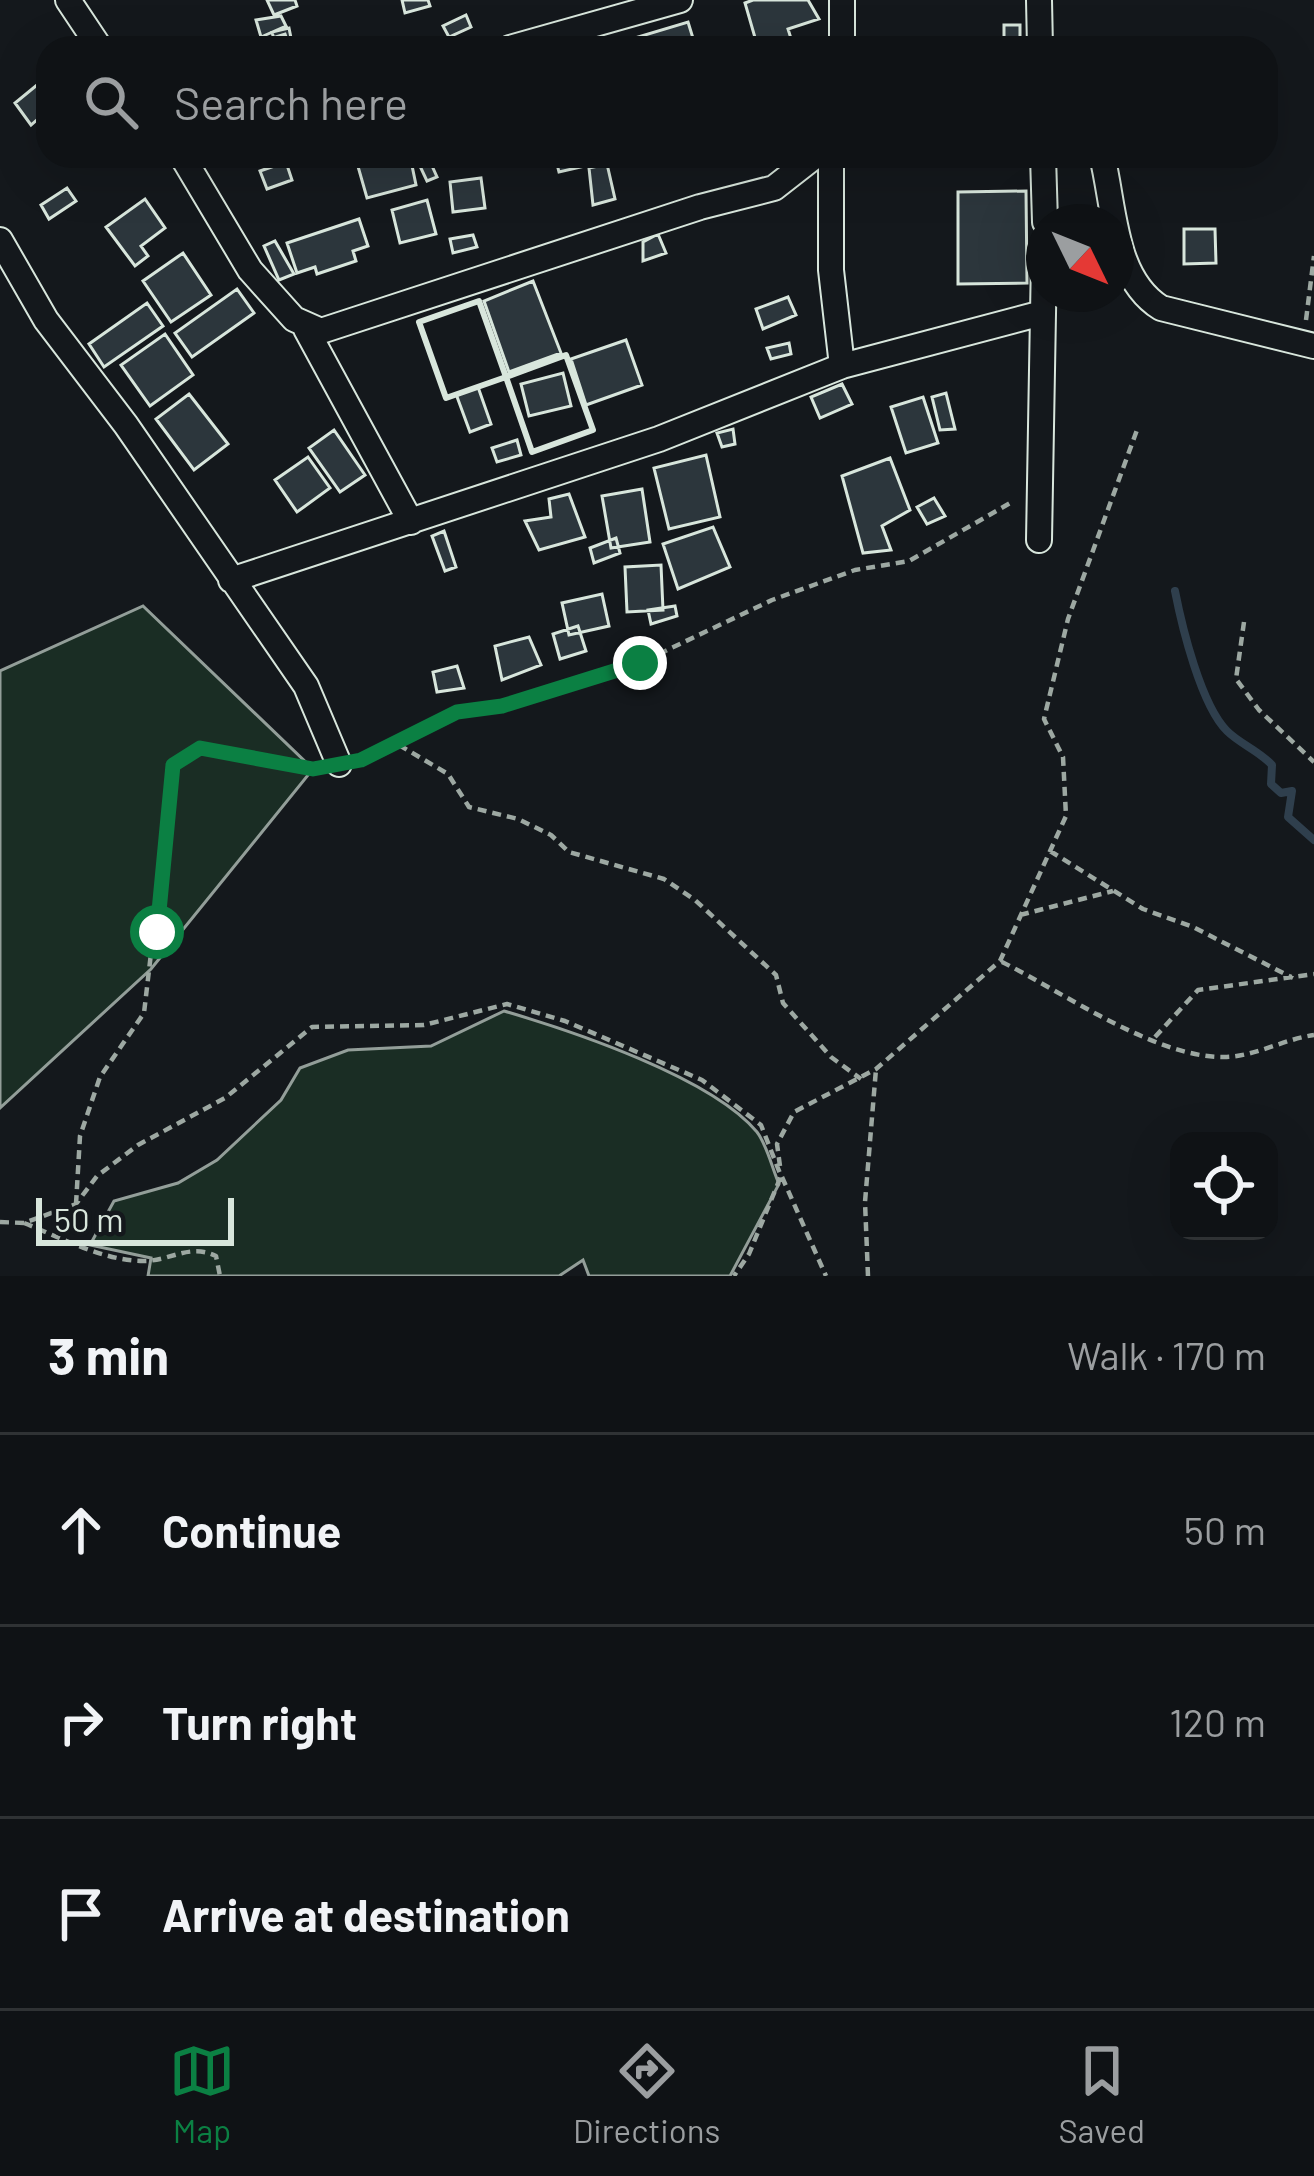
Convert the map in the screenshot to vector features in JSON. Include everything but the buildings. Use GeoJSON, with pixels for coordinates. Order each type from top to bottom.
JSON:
{"type":"FeatureCollection","features":[{"type":"Feature","properties":{"kind":"street"},"geometry":{"type":"LineString","coordinates":[[68,0],[92,36]]}},
{"type":"Feature","properties":{"kind":"street"},"geometry":{"type":"LineString","coordinates":[[552,36],[680,0]]}},
{"type":"Feature","properties":{"kind":"street"},"geometry":{"type":"LineString","coordinates":[[842,0],[842,36]]}},
{"type":"Feature","properties":{"kind":"street"},"geometry":{"type":"LineString","coordinates":[[1040,0],[1043,36]]}},
{"type":"Feature","properties":{"kind":"street"},"geometry":{"type":"LineString","coordinates":[[200,168],[250,270],[306,329],[411,522]]}},
{"type":"Feature","properties":{"kind":"street"},"geometry":{"type":"LineString","coordinates":[[306,329],[339,326],[700,207],[775,188],[800,168]]}},
{"type":"Feature","properties":{"kind":"street"},"geometry":{"type":"LineString","coordinates":[[831,168],[831,270],[842,366]]}},
{"type":"Feature","properties":{"kind":"street"},"geometry":{"type":"LineString","coordinates":[[1044,168],[1045,204]]}},
{"type":"Feature","properties":{"kind":"street"},"geometry":{"type":"LineString","coordinates":[[1105,168],[1127,275],[1141,296],[1161,308],[1309,345]]}},
{"type":"Feature","properties":{"kind":"street"},"geometry":{"type":"LineString","coordinates":[[0,240],[46,320],[126,424],[306,686],[338,764]]}},
{"type":"Feature","properties":{"kind":"street"},"geometry":{"type":"LineString","coordinates":[[231,580],[659,439],[842,366],[1042,313],[1044,496],[1040,540]]}},
{"type":"Feature","properties":{"kind":"path"},"geometry":{"type":"LineString","coordinates":[[1309,345],[1314,256]]}},
{"type":"Feature","properties":{"kind":"path"},"geometry":{"type":"LineString","coordinates":[[734,1276],[749,1254],[781,1176],[777,1144],[794,1112],[876,1069],[1000,962],[1050,851],[1067,800],[1064,757],[1044,719],[1068,619],[1137,430]]}},
{"type":"Feature","properties":{"kind":"path"},"geometry":{"type":"LineString","coordinates":[[76,1204],[80,1136],[100,1077],[144,1013],[173,765],[200,748],[313,769],[338,764],[399,745],[457,712],[502,706],[640,663],[772,600],[854,570],[909,561],[1030,491],[1044,496]]}},
{"type":"Feature","properties":{"kind":"path"},"geometry":{"type":"LineString","coordinates":[[1244,622],[1236,679],[1259,710],[1314,763]]}},
{"type":"Feature","properties":{"kind":"path"},"geometry":{"type":"LineString","coordinates":[[399,745],[448,774],[469,807],[518,819],[551,835],[569,852],[664,879],[695,899],[776,975],[783,1003],[831,1057],[861,1079]]}},
{"type":"Feature","properties":{"kind":"path"},"geometry":{"type":"LineString","coordinates":[[1050,851],[1113,891],[1293,978]]}},
{"type":"Feature","properties":{"kind":"path"},"geometry":{"type":"LineString","coordinates":[[1020,915],[1113,891]]}},
{"type":"Feature","properties":{"kind":"path"},"geometry":{"type":"LineString","coordinates":[[1000,962],[1154,1038],[1226,1057],[1314,1035]]}},
{"type":"Feature","properties":{"kind":"path"},"geometry":{"type":"LineString","coordinates":[[1154,1038],[1198,990],[1314,974]]}},
{"type":"Feature","properties":{"kind":"path"},"geometry":{"type":"LineString","coordinates":[[24,1223],[76,1204],[110,1166],[225,1098],[313,1027],[424,1024],[507,1004],[565,1021],[702,1080],[760,1125],[826,1276]]}},
{"type":"Feature","properties":{"kind":"path"},"geometry":{"type":"LineString","coordinates":[[868,1276],[865,1202],[876,1069]]}},
{"type":"Feature","properties":{"kind":"path"},"geometry":{"type":"LineString","coordinates":[[0,1222],[24,1223],[90,1249],[142,1261],[200,1248],[216,1256],[220,1276]]}},
{"type":"Feature","properties":{"kind":"green space"},"geometry":{"type":"Polygon","coordinates":[[[143,606],[313,769],[151,969],[0,1108],[0,671],[143,606]]]}},
{"type":"Feature","properties":{"kind":"green space"},"geometry":{"type":"Polygon","coordinates":[[[504,1011],[675,1075],[736,1112],[757,1132],[779,1184],[730,1276],[589,1276],[583,1260],[559,1276],[148,1276],[151,1258],[90,1245],[114,1201],[178,1183],[217,1160],[281,1100],[300,1068],[348,1050],[431,1046],[504,1011]]]}},
{"type":"Feature","properties":{"kind":"waterway"},"geometry":{"type":"LineString","coordinates":[[1175,591],[1209,703],[1232,736],[1272,765],[1271,784],[1281,793],[1292,791],[1288,817],[1314,840]]}},
{"type":"Feature","properties":{"kind":"wall"},"geometry":{"type":"LineString","coordinates":[[479,301],[506,377],[446,398],[419,322],[479,301]]}},
{"type":"Feature","properties":{"kind":"wall"},"geometry":{"type":"LineString","coordinates":[[566,355],[593,430],[532,452],[506,377],[566,355]]}},
{"type":"Feature","properties":{"kind":"route"},"geometry":{"type":"LineString","coordinates":[[157,932],[173,765],[200,748],[313,769],[361,760],[457,712],[502,706],[640,663]]}}]}
